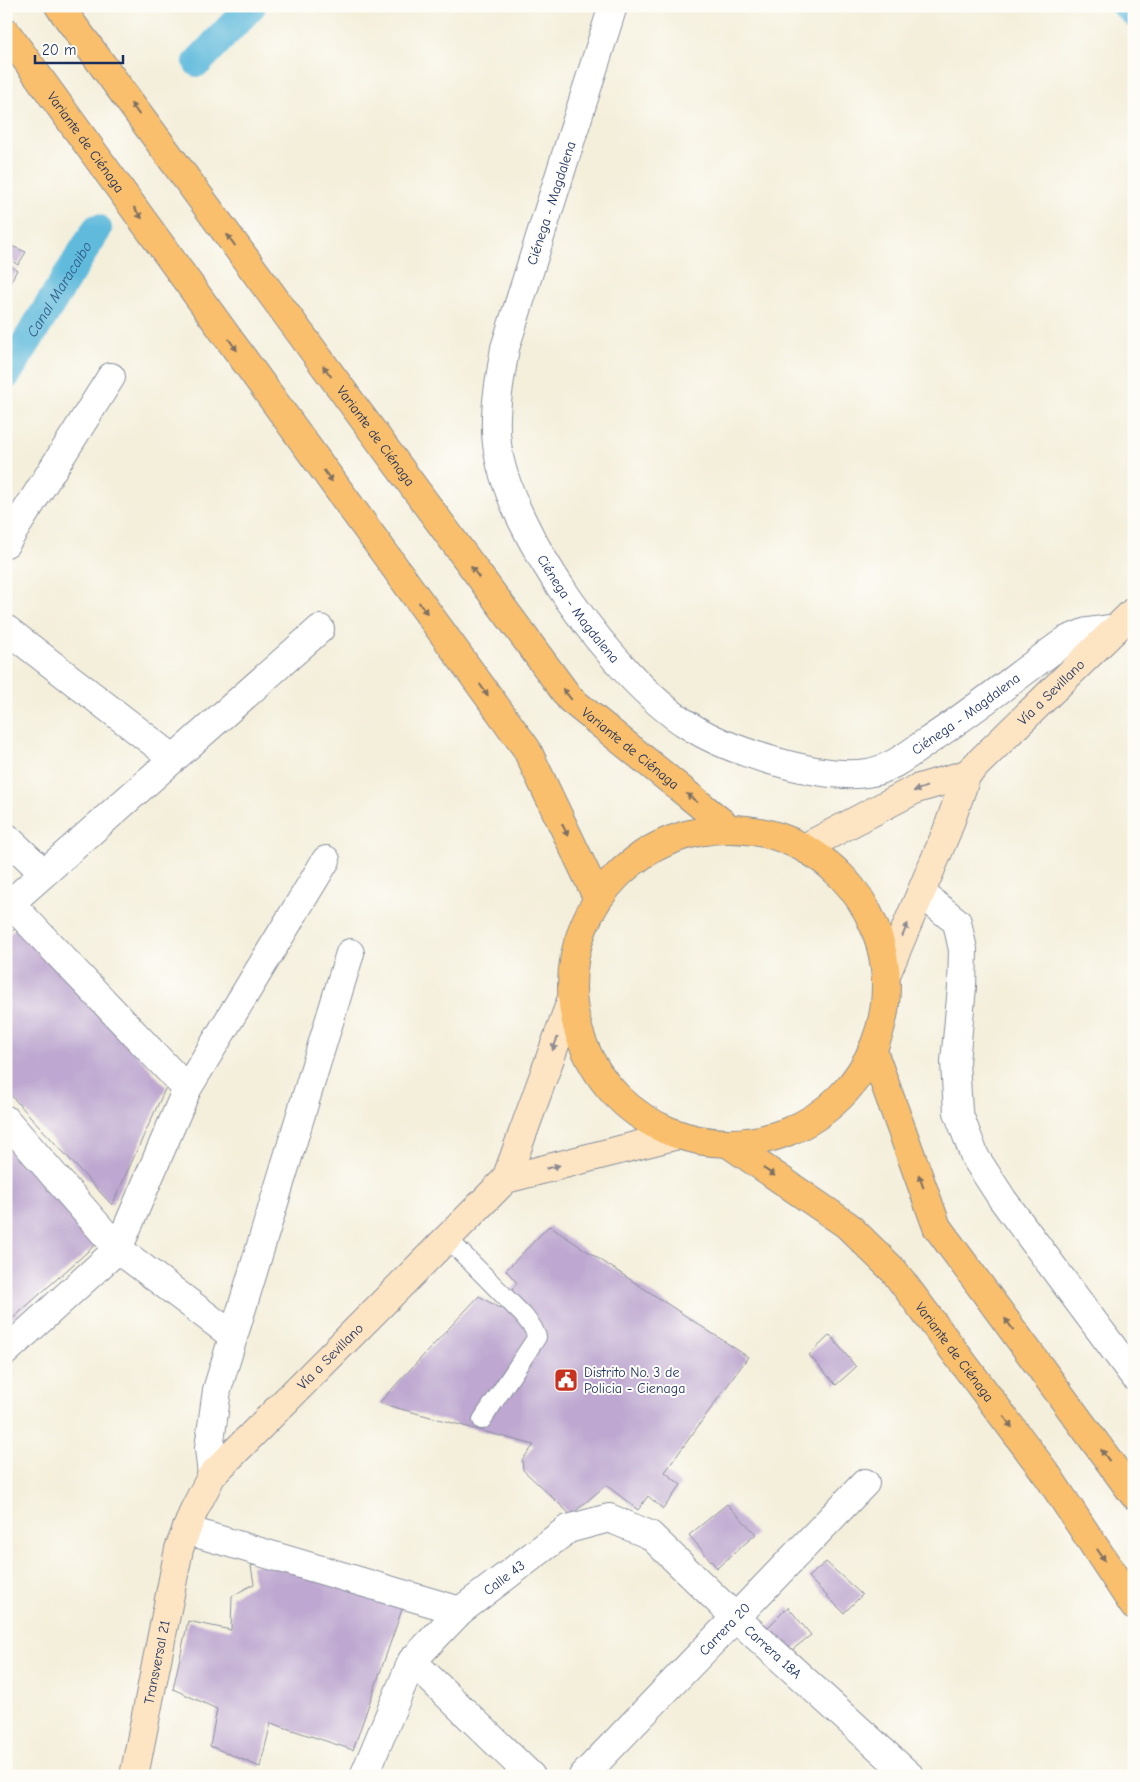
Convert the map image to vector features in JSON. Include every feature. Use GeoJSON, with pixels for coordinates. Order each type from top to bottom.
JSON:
{"type":"FeatureCollection","features":[{"type":"Feature","properties":{"kind":"highway","name":"Variante de Ciénaga"},"geometry":{"type":"LineString","coordinates":[[59,6],[570,699],[730,829]]}},
{"type":"Feature","properties":{"kind":"highway","name":"Variante de Ciénaga"},"geometry":{"type":"LineString","coordinates":[[6,32],[526,748],[598,899]]}},
{"type":"Feature","properties":{"kind":"highway"},"geometry":{"type":"LineString","coordinates":[[730,829],[756,831],[781,838],[804,848],[826,863],[846,881],[874,924],[882,949],[886,975],[886,1001],[882,1027],[873,1051],[861,1074],[845,1094],[826,1112],[780,1136],[755,1142],[729,1144],[703,1142],[678,1135],[654,1125],[632,1110],[613,1092],[597,1072],[576,1024],[572,998],[572,972],[577,946],[585,922],[613,878],[654,847],[679,837],[704,831],[730,829]]}},
{"type":"Feature","properties":{"kind":"highway"},"geometry":{"type":"LineString","coordinates":[[873,1051],[937,1226],[1134,1494]]}},
{"type":"Feature","properties":{"kind":"highway","name":"Variante de Ciénaga"},"geometry":{"type":"LineString","coordinates":[[729,1144],[847,1225],[894,1271],[1048,1476],[1134,1606]]}},
{"type":"Feature","properties":{"kind":"street","name":"Ciénega - Magdalena"},"geometry":{"type":"LineString","coordinates":[[613,6],[505,348],[496,405],[497,444],[506,484],[529,536],[577,611],[622,667],[654,700],[688,726],[724,743],[766,759],[821,772],[851,775],[870,773],[894,764],[945,730],[1067,640],[1125,620]]}},
{"type":"Feature","properties":{"kind":"street"},"geometry":{"type":"LineString","coordinates":[[6,543],[111,377]]}},
{"type":"Feature","properties":{"kind":"street","name":"Vía a Sevillano"},"geometry":{"type":"LineString","coordinates":[[886,975],[947,831],[967,774],[1125,620]]}},
{"type":"Feature","properties":{"kind":"street"},"geometry":{"type":"LineString","coordinates":[[6,628],[173,758]]}},
{"type":"Feature","properties":{"kind":"street"},"geometry":{"type":"LineString","coordinates":[[187,1090],[8,905],[320,629]]}},
{"type":"Feature","properties":{"kind":"street","name":"Vía a Sevillano"},"geometry":{"type":"LineString","coordinates":[[804,848],[916,789],[967,774]]}},
{"type":"Feature","properties":{"kind":"street"},"geometry":{"type":"LineString","coordinates":[[6,838],[44,873]]}},
{"type":"Feature","properties":{"kind":"street"},"geometry":{"type":"LineString","coordinates":[[7,1348],[118,1249],[187,1090],[326,860]]}},
{"type":"Feature","properties":{"kind":"street"},"geometry":{"type":"LineString","coordinates":[[921,893],[957,922],[963,950],[962,987],[955,1062],[958,1112],[975,1157],[1003,1200],[1134,1376]]}},
{"type":"Feature","properties":{"kind":"street"},"geometry":{"type":"LineString","coordinates":[[212,1475],[209,1448],[217,1390],[350,953]]}},
{"type":"Feature","properties":{"kind":"street","name":"Vía a Sevillano"},"geometry":{"type":"LineString","coordinates":[[183,1540],[194,1510],[212,1475],[506,1179],[572,998]]}},
{"type":"Feature","properties":{"kind":"street"},"geometry":{"type":"LineString","coordinates":[[6,1120],[118,1249],[233,1336]]}},
{"type":"Feature","properties":{"kind":"street"},"geometry":{"type":"LineString","coordinates":[[506,1179],[678,1135]]}},
{"type":"Feature","properties":{"kind":"street","name":"Carrera 20"},"geometry":{"type":"LineString","coordinates":[[583,1776],[865,1483]]}},
{"type":"Feature","properties":{"kind":"street","name":"Carrera 18A"},"geometry":{"type":"LineString","coordinates":[[609,1518],[650,1535],[735,1617],[910,1776]]}},
{"type":"Feature","properties":{"kind":"street","name":"Calle 43"},"geometry":{"type":"LineString","coordinates":[[364,1776],[412,1661],[460,1611],[568,1528],[609,1518]]}},
{"type":"Feature","properties":{"kind":"street"},"geometry":{"type":"LineString","coordinates":[[183,1540],[460,1611]]}},
{"type":"Feature","properties":{"kind":"street","name":"Transversal 21"},"geometry":{"type":"LineString","coordinates":[[134,1776],[183,1540]]}},
{"type":"Feature","properties":{"kind":"street"},"geometry":{"type":"LineString","coordinates":[[412,1661],[531,1776]]}},
{"type":"Feature","properties":{"kind":"lane"},"geometry":{"type":"LineString","coordinates":[[447,1238],[524,1316],[533,1328],[536,1337],[482,1420]]}},
{"type":"Feature","properties":{"kind":"building"},"geometry":{"type":"Polygon","coordinates":[[[9,245],[26,252],[18,265],[6,257],[6,249],[9,245]]]}},
{"type":"Feature","properties":{"kind":"building"},"geometry":{"type":"Polygon","coordinates":[[[6,264],[17,270],[6,290],[6,264]]]}},
{"type":"Feature","properties":{"kind":"building"},"geometry":{"type":"Polygon","coordinates":[[[21,924],[166,1087],[112,1205],[6,1090],[6,936],[21,924]]]}},
{"type":"Feature","properties":{"kind":"building"},"geometry":{"type":"Polygon","coordinates":[[[6,1136],[96,1244],[11,1320],[6,1315],[6,1136]]]}},
{"type":"Feature","properties":{"kind":"building","name":"Distrito No. 3 de Policia - Cienaga"},"geometry":{"type":"Polygon","coordinates":[[[549,1226],[748,1357],[665,1472],[681,1485],[663,1509],[648,1496],[638,1510],[606,1485],[571,1515],[523,1470],[522,1460],[534,1445],[379,1403],[479,1296],[499,1308],[517,1283],[506,1270],[549,1226]]]}},
{"type":"Feature","properties":{"kind":"building"},"geometry":{"type":"Polygon","coordinates":[[[830,1335],[856,1367],[836,1385],[809,1355],[830,1335]]]}},
{"type":"Feature","properties":{"kind":"building"},"geometry":{"type":"Polygon","coordinates":[[[727,1504],[756,1534],[717,1568],[689,1535],[727,1504]]]}},
{"type":"Feature","properties":{"kind":"building"},"geometry":{"type":"Polygon","coordinates":[[[271,1562],[406,1598],[353,1750],[271,1723],[260,1767],[210,1746],[217,1709],[173,1689],[188,1621],[231,1630],[232,1596],[254,1584],[251,1566],[271,1562]]]}},
{"type":"Feature","properties":{"kind":"building"},"geometry":{"type":"Polygon","coordinates":[[[826,1562],[862,1595],[844,1613],[808,1577],[826,1562]]]}},
{"type":"Feature","properties":{"kind":"building"},"geometry":{"type":"Polygon","coordinates":[[[788,1607],[811,1635],[792,1650],[767,1628],[788,1607]]]}},
{"type":"Feature","properties":{"kind":"waterway","name":"Canal Maracaibo"},"geometry":{"type":"LineString","coordinates":[[198,62],[251,6]]}},
{"type":"Feature","properties":{"kind":"waterway"},"geometry":{"type":"LineString","coordinates":[[1112,6],[1134,26]]}},
{"type":"Feature","properties":{"kind":"waterway","name":"Canal Maracaibo"},"geometry":{"type":"LineString","coordinates":[[6,375],[97,229]]}},
{"type":"Feature","properties":{"kind":"place","name":"Distrito No. 3 de Policia - Cienaga"},"geometry":{"type":"Point","coordinates":[566,1380]}}]}
